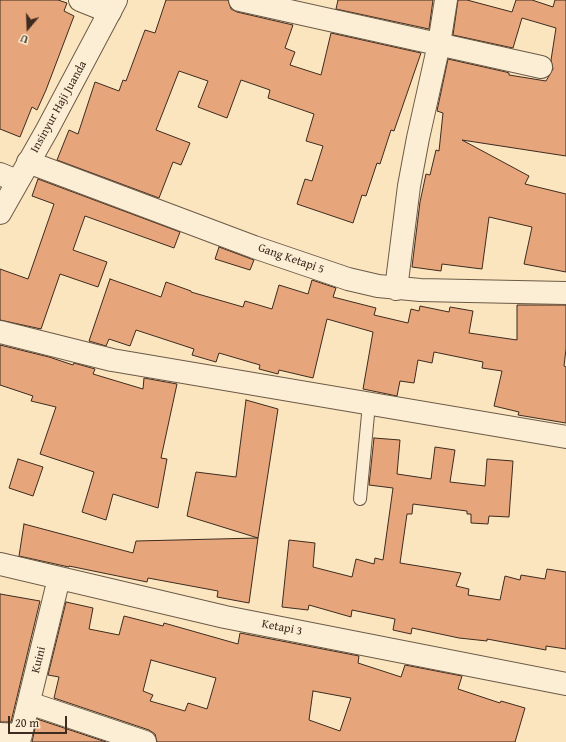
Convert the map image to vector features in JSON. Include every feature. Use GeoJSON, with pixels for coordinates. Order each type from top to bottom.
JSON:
{"type":"FeatureCollection","features":[{"type":"Feature","properties":{"kind":"street"},"geometry":{"type":"LineString","coordinates":[[80,0],[113,6]]}},
{"type":"Feature","properties":{"kind":"street"},"geometry":{"type":"LineString","coordinates":[[240,0],[541,67]]}},
{"type":"Feature","properties":{"kind":"street"},"geometry":{"type":"LineString","coordinates":[[396,289],[408,193],[418,138],[439,44],[446,0]]}},
{"type":"Feature","properties":{"kind":"street","name":"Insinyur Haji Juanda"},"geometry":{"type":"LineString","coordinates":[[0,213],[9,177],[28,162],[113,6]]}},
{"type":"Feature","properties":{"kind":"street","name":"Gang Ketapi 5"},"geometry":{"type":"LineString","coordinates":[[28,162],[254,247],[348,278],[396,289],[566,293]]}},
{"type":"Feature","properties":{"kind":"street"},"geometry":{"type":"LineString","coordinates":[[0,332],[67,350],[112,360],[566,437]]}},
{"type":"Feature","properties":{"kind":"street","name":"Ketapi 3"},"geometry":{"type":"LineString","coordinates":[[0,564],[225,617],[566,684]]}},
{"type":"Feature","properties":{"kind":"street","name":"Kuini"},"geometry":{"type":"LineString","coordinates":[[13,737],[29,703],[59,578]]}},
{"type":"Feature","properties":{"kind":"street"},"geometry":{"type":"LineString","coordinates":[[29,703],[145,742]]}},
{"type":"Feature","properties":{"kind":"lane"},"geometry":{"type":"LineString","coordinates":[[360,499],[369,404]]}},
{"type":"Feature","properties":{"kind":"building"},"geometry":{"type":"Polygon","coordinates":[[[0,0],[58,0],[67,3],[64,11],[74,16],[46,90],[37,110],[32,107],[20,137],[0,129],[0,0]]]}},
{"type":"Feature","properties":{"kind":"building"},"geometry":{"type":"Polygon","coordinates":[[[166,0],[228,0],[231,9],[237,12],[293,25],[285,48],[295,52],[290,65],[321,75],[331,33],[421,53],[394,131],[391,130],[380,164],[377,163],[366,196],[362,195],[353,223],[297,204],[305,179],[312,181],[323,146],[306,141],[314,114],[268,98],[270,90],[241,80],[227,118],[198,107],[208,81],[179,71],[156,130],[190,143],[181,165],[173,162],[159,198],[57,160],[69,130],[78,134],[95,82],[119,91],[123,80],[126,81],[145,30],[155,33],[166,0]]]}},
{"type":"Feature","properties":{"kind":"building"},"geometry":{"type":"Polygon","coordinates":[[[338,0],[433,0],[429,29],[336,9],[338,0]]]}},
{"type":"Feature","properties":{"kind":"building"},"geometry":{"type":"Polygon","coordinates":[[[458,0],[467,0],[512,12],[516,0],[532,0],[553,7],[555,0],[566,0],[566,156],[462,140],[529,176],[525,184],[566,194],[566,272],[524,264],[532,227],[489,217],[482,269],[442,264],[441,271],[412,267],[420,202],[426,174],[430,175],[436,150],[439,151],[443,113],[437,111],[448,59],[506,72],[509,73],[509,75],[546,81],[553,69],[551,60],[556,28],[522,18],[513,48],[453,35],[458,0]]]}},
{"type":"Feature","properties":{"kind":"building"},"geometry":{"type":"Polygon","coordinates":[[[38,179],[180,232],[174,248],[85,216],[73,250],[107,262],[98,287],[60,274],[41,329],[0,320],[0,269],[28,279],[54,204],[32,196],[38,179]]]}},
{"type":"Feature","properties":{"kind":"building"},"geometry":{"type":"Polygon","coordinates":[[[219,247],[254,260],[250,270],[215,259],[219,247]]]}},
{"type":"Feature","properties":{"kind":"building"},"geometry":{"type":"Polygon","coordinates":[[[110,279],[161,297],[166,282],[191,292],[243,307],[245,301],[272,309],[279,285],[308,294],[312,280],[336,288],[333,297],[376,308],[374,315],[408,323],[411,309],[419,311],[420,306],[449,312],[450,307],[473,311],[469,333],[517,340],[517,305],[566,305],[566,349],[564,366],[566,367],[566,423],[518,415],[519,412],[494,406],[502,371],[482,368],[483,362],[434,352],[432,363],[418,360],[414,383],[400,381],[397,396],[363,389],[373,332],[327,319],[313,378],[279,370],[278,374],[259,369],[260,365],[219,353],[216,362],[192,355],[194,349],[136,330],[130,346],[109,339],[106,346],[89,341],[110,279]]]}},
{"type":"Feature","properties":{"kind":"building"},"geometry":{"type":"Polygon","coordinates":[[[0,345],[49,357],[73,365],[74,363],[95,369],[93,374],[143,389],[144,378],[177,384],[161,458],[167,459],[158,508],[113,494],[106,520],[82,512],[94,472],[40,454],[56,407],[31,401],[33,396],[0,385],[0,345]]]}},
{"type":"Feature","properties":{"kind":"building"},"geometry":{"type":"Polygon","coordinates":[[[246,400],[278,409],[258,538],[187,516],[196,472],[236,477],[246,400]]]}},
{"type":"Feature","properties":{"kind":"building"},"geometry":{"type":"Polygon","coordinates":[[[374,438],[400,440],[397,474],[431,479],[435,447],[455,450],[450,482],[485,486],[487,459],[513,461],[509,517],[489,516],[488,524],[471,523],[471,514],[467,514],[467,511],[413,504],[412,514],[407,514],[400,563],[461,573],[456,586],[469,589],[468,595],[500,600],[505,576],[520,580],[521,575],[545,579],[547,569],[566,572],[566,649],[546,646],[546,650],[487,639],[487,641],[459,638],[412,628],[411,634],[393,630],[395,619],[352,610],[351,617],[309,605],[308,610],[282,607],[289,540],[315,543],[313,567],[352,577],[356,559],[374,564],[375,558],[383,560],[393,488],[369,485],[374,438]]]}},
{"type":"Feature","properties":{"kind":"building"},"geometry":{"type":"Polygon","coordinates":[[[18,459],[43,467],[33,496],[9,488],[18,459]]]}},
{"type":"Feature","properties":{"kind":"building"},"geometry":{"type":"Polygon","coordinates":[[[24,524],[133,553],[136,541],[258,538],[249,603],[217,597],[218,591],[148,578],[147,582],[19,556],[24,524]]]}},
{"type":"Feature","properties":{"kind":"building"},"geometry":{"type":"Polygon","coordinates":[[[0,594],[40,601],[11,722],[0,722],[0,594]]]}},
{"type":"Feature","properties":{"kind":"building"},"geometry":{"type":"Polygon","coordinates":[[[66,602],[93,608],[89,629],[119,635],[124,616],[163,626],[164,623],[238,644],[240,633],[359,656],[358,663],[401,677],[405,665],[462,676],[458,689],[500,703],[501,701],[525,708],[515,742],[157,742],[155,734],[149,730],[54,698],[59,677],[48,675],[66,602]],[[151,660],[143,691],[153,695],[150,701],[185,711],[188,703],[207,709],[216,678],[151,660]],[[313,691],[309,720],[340,731],[351,698],[313,691]]]}},
{"type":"Feature","properties":{"kind":"building"},"geometry":{"type":"Polygon","coordinates":[[[37,719],[106,742],[32,742],[37,719]]]}}]}
